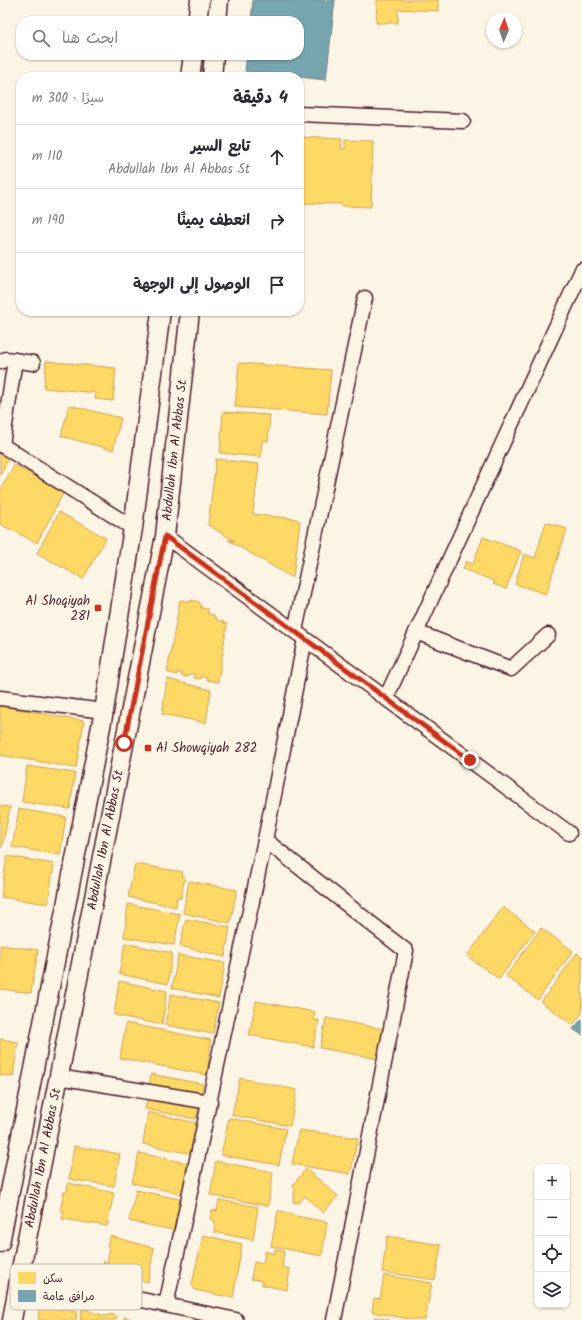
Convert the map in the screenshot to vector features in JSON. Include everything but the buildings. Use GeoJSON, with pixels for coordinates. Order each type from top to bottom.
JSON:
{"type":"FeatureCollection","features":[{"type":"Feature","properties":{"kind":"main road"},"geometry":{"type":"LineString","coordinates":[[198,16],[200,0]]}},
{"type":"Feature","properties":{"kind":"main road"},"geometry":{"type":"LineString","coordinates":[[217,16],[219,0]]}},
{"type":"Feature","properties":{"kind":"main road"},"geometry":{"type":"LineString","coordinates":[[191,72],[192,60]]}},
{"type":"Feature","properties":{"kind":"main road"},"geometry":{"type":"LineString","coordinates":[[212,72],[214,60]]}},
{"type":"Feature","properties":{"kind":"main road","name":"Abdullah Ibn Al Abbas St"},"geometry":{"type":"LineString","coordinates":[[0,1243],[104,711],[133,528],[160,316]]}},
{"type":"Feature","properties":{"kind":"main road","name":"Abdullah Ibn Al Abbas St"},"geometry":{"type":"LineString","coordinates":[[22,1264],[165,536],[189,316]]}},
{"type":"Feature","properties":{"kind":"main road","name":"Abdullah Ibn Al Abbas St"},"geometry":{"type":"LineString","coordinates":[[12,1320],[14,1310]]}},
{"type":"Feature","properties":{"kind":"street"},"geometry":{"type":"LineString","coordinates":[[304,114],[463,121]]}},
{"type":"Feature","properties":{"kind":"street"},"geometry":{"type":"LineString","coordinates":[[386,698],[582,270]]}},
{"type":"Feature","properties":{"kind":"street"},"geometry":{"type":"LineString","coordinates":[[166,1305],[266,840],[300,635],[366,298]]}},
{"type":"Feature","properties":{"kind":"street"},"geometry":{"type":"LineString","coordinates":[[0,362],[6,359],[33,362]]}},
{"type":"Feature","properties":{"kind":"street"},"geometry":{"type":"LineString","coordinates":[[15,360],[1,444],[133,528]]}},
{"type":"Feature","properties":{"kind":"street"},"geometry":{"type":"LineString","coordinates":[[165,536],[569,833]]}},
{"type":"Feature","properties":{"kind":"street"},"geometry":{"type":"LineString","coordinates":[[416,632],[511,669],[548,635]]}},
{"type":"Feature","properties":{"kind":"street"},"geometry":{"type":"LineString","coordinates":[[0,698],[104,711]]}},
{"type":"Feature","properties":{"kind":"street"},"geometry":{"type":"LineString","coordinates":[[266,840],[406,951],[334,1320]]}},
{"type":"Feature","properties":{"kind":"street"},"geometry":{"type":"LineString","coordinates":[[58,1077],[210,1102]]}},
{"type":"Feature","properties":{"kind":"street"},"geometry":{"type":"LineString","coordinates":[[142,1300],[236,1320]]}},
{"type":"Feature","properties":{"kind":"place","name":"Al Shoqiyah 281"},"geometry":{"type":"Point","coordinates":[98,608]}},
{"type":"Feature","properties":{"kind":"place","name":"Al Showqiyah 282"},"geometry":{"type":"Point","coordinates":[148,748]}},
{"type":"Feature","properties":{"kind":"route"},"geometry":{"type":"LineString","coordinates":[[124,743],[165,536],[470,760]]}}]}
